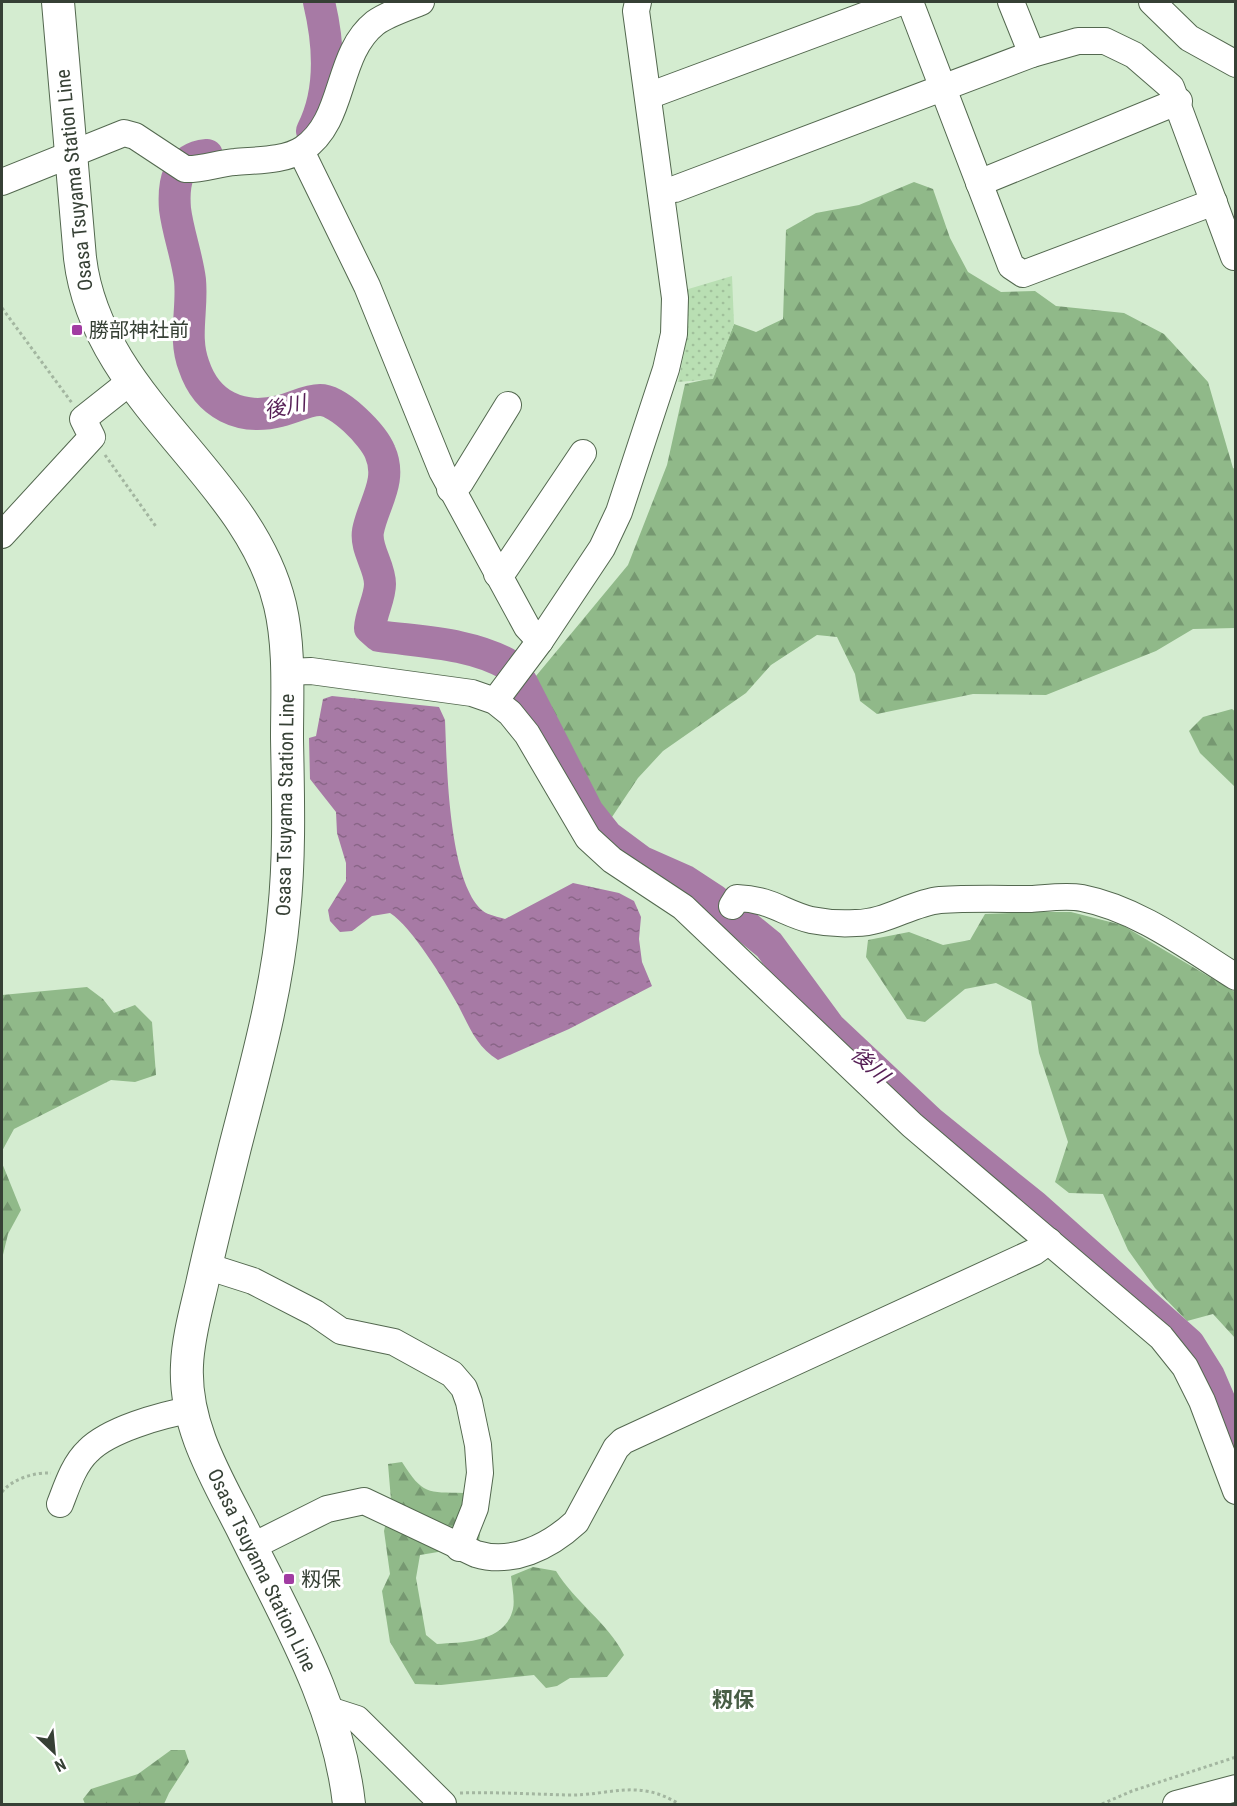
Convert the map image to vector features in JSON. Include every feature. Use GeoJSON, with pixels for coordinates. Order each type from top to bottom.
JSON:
{"type":"FeatureCollection","features":[{"type":"Feature","properties":{"kind":"main road","name":"Osasa Tsuyama Station Line"},"geometry":{"type":"LineString","coordinates":[[58,2],[70,155],[84,288],[92,313],[131,381],[238,518],[269,570],[281,608],[286,672],[285,910],[276,977],[206,1266],[187,1366],[190,1410],[204,1452],[311,1668],[329,1710],[346,1775],[349,1804]]}},
{"type":"Feature","properties":{"kind":"street"},"geometry":{"type":"LineString","coordinates":[[2,182],[124,133],[135,136],[180,166],[272,159],[301,151],[319,135],[332,112],[345,73],[363,35],[376,22],[421,2]]}},
{"type":"Feature","properties":{"kind":"street"},"geometry":{"type":"LineString","coordinates":[[495,701],[540,641],[602,548],[619,512],[666,369],[674,334],[675,298],[636,11],[638,2]]}},
{"type":"Feature","properties":{"kind":"street"},"geometry":{"type":"LineString","coordinates":[[648,96],[901,2]]}},
{"type":"Feature","properties":{"kind":"street"},"geometry":{"type":"LineString","coordinates":[[910,2],[1011,266],[1023,274],[1214,202]]}},
{"type":"Feature","properties":{"kind":"street"},"geometry":{"type":"LineString","coordinates":[[1011,2],[1032,54]]}},
{"type":"Feature","properties":{"kind":"street"},"geometry":{"type":"LineString","coordinates":[[1152,2],[1189,39],[1236,64]]}},
{"type":"Feature","properties":{"kind":"street"},"geometry":{"type":"LineString","coordinates":[[661,191],[675,189],[1032,54],[1078,41],[1106,41],[1134,55],[1172,87],[1234,257]]}},
{"type":"Feature","properties":{"kind":"street"},"geometry":{"type":"LineString","coordinates":[[979,183],[1179,101]]}},
{"type":"Feature","properties":{"kind":"street"},"geometry":{"type":"LineString","coordinates":[[301,151],[367,286],[417,414],[450,489],[527,627],[540,641]]}},
{"type":"Feature","properties":{"kind":"street"},"geometry":{"type":"LineString","coordinates":[[2,535],[87,428],[131,381]]}},
{"type":"Feature","properties":{"kind":"street"},"geometry":{"type":"LineString","coordinates":[[450,489],[460,483],[508,405]]}},
{"type":"Feature","properties":{"kind":"street"},"geometry":{"type":"LineString","coordinates":[[497,574],[505,569],[583,453]]}},
{"type":"Feature","properties":{"kind":"street"},"geometry":{"type":"LineString","coordinates":[[286,672],[311,671],[471,693],[495,701],[510,713],[527,734],[588,837],[612,860],[690,913],[912,1125],[1161,1337],[1185,1367],[1202,1401],[1236,1491]]}},
{"type":"Feature","properties":{"kind":"street"},"geometry":{"type":"LineString","coordinates":[[732,906],[737,898],[749,898],[771,903],[809,919],[834,924],[861,923],[915,905],[939,900],[1079,898],[1108,905],[1147,923],[1236,977]]}},
{"type":"Feature","properties":{"kind":"street"},"geometry":{"type":"LineString","coordinates":[[251,1547],[327,1509],[364,1501],[459,1548],[498,1558],[521,1555],[537,1548],[576,1522],[616,1448],[623,1441],[1034,1252],[1049,1241]]}},
{"type":"Feature","properties":{"kind":"street"},"geometry":{"type":"LineString","coordinates":[[206,1266],[253,1281],[315,1313],[341,1331],[394,1342],[452,1374],[464,1388],[469,1402],[478,1445],[480,1473],[475,1508],[459,1548]]}},
{"type":"Feature","properties":{"kind":"street"},"geometry":{"type":"LineString","coordinates":[[60,1504],[72,1474],[87,1451],[99,1442],[119,1431],[190,1410]]}},
{"type":"Feature","properties":{"kind":"street"},"geometry":{"type":"LineString","coordinates":[[329,1710],[357,1719],[440,1800]]}},
{"type":"Feature","properties":{"kind":"street"},"geometry":{"type":"LineString","coordinates":[[1176,1804],[1236,1788]]}},
{"type":"Feature","properties":{"kind":"path"},"geometry":{"type":"LineString","coordinates":[[2,308],[157,528]]}},
{"type":"Feature","properties":{"kind":"path"},"geometry":{"type":"LineString","coordinates":[[2,1492],[6,1485],[46,1472],[72,1474]]}},
{"type":"Feature","properties":{"kind":"path"},"geometry":{"type":"LineString","coordinates":[[1102,1804],[1132,1791],[1236,1757]]}},
{"type":"Feature","properties":{"kind":"path"},"geometry":{"type":"LineString","coordinates":[[440,1800],[444,1793],[589,1794],[628,1788],[650,1790],[679,1804]]}},
{"type":"Feature","properties":{"kind":"green space"},"geometry":{"type":"Polygon","coordinates":[[[914,182],[933,189],[950,238],[968,272],[1001,292],[1035,291],[1056,306],[1124,313],[1164,334],[1208,382],[1235,469],[1235,628],[1193,629],[1156,651],[1046,695],[973,694],[877,714],[860,701],[855,674],[837,637],[817,635],[771,665],[746,693],[663,751],[638,778],[610,820],[593,811],[570,767],[537,698],[536,676],[628,565],[667,465],[685,384],[713,378],[734,324],[756,332],[783,319],[786,230],[816,213],[859,205],[914,182]]]}},
{"type":"Feature","properties":{"kind":"green space"},"geometry":{"type":"Polygon","coordinates":[[[732,276],[734,324],[713,379],[678,382],[685,349],[685,290],[732,276]]]}},
{"type":"Feature","properties":{"kind":"green space"},"geometry":{"type":"Polygon","coordinates":[[[1232,709],[1236,712],[1235,787],[1200,753],[1189,731],[1203,717],[1232,709]]]}},
{"type":"Feature","properties":{"kind":"green space"},"geometry":{"type":"Polygon","coordinates":[[[1071,912],[1122,925],[1235,992],[1235,1338],[1213,1314],[1187,1321],[1155,1288],[1128,1250],[1103,1194],[1069,1193],[1055,1182],[1068,1142],[1039,1053],[1031,1001],[996,983],[965,989],[925,1022],[907,1019],[866,957],[868,940],[909,932],[943,945],[970,940],[985,914],[1071,912]]]}},
{"type":"Feature","properties":{"kind":"green space"},"geometry":{"type":"Polygon","coordinates":[[[87,987],[103,999],[114,1013],[135,1005],[152,1022],[156,1075],[135,1082],[111,1080],[14,1129],[2,1151],[2,995],[87,987]]]}},
{"type":"Feature","properties":{"kind":"green space"},"geometry":{"type":"Polygon","coordinates":[[[2,1163],[21,1210],[8,1234],[2,1259],[2,1163]]]}},
{"type":"Feature","properties":{"kind":"green space"},"geometry":{"type":"Polygon","coordinates":[[[402,1462],[415,1481],[427,1489],[464,1493],[480,1534],[479,1541],[457,1540],[438,1552],[420,1555],[416,1578],[426,1635],[437,1644],[471,1641],[493,1634],[502,1629],[513,1609],[511,1576],[533,1567],[556,1571],[572,1593],[609,1633],[624,1655],[607,1677],[570,1678],[557,1686],[546,1688],[534,1675],[441,1685],[415,1684],[390,1642],[382,1591],[390,1574],[384,1531],[391,1500],[388,1464],[402,1462]]]}},
{"type":"Feature","properties":{"kind":"green space"},"geometry":{"type":"Polygon","coordinates":[[[171,1750],[185,1750],[189,1762],[164,1804],[85,1804],[83,1799],[91,1789],[138,1774],[171,1750]]]}},
{"type":"Feature","properties":{"kind":"water"},"geometry":{"type":"Polygon","coordinates":[[[332,696],[439,707],[445,720],[449,792],[456,849],[471,896],[483,911],[505,919],[573,883],[619,893],[634,901],[641,917],[639,939],[642,962],[652,986],[569,1029],[498,1060],[479,1043],[436,969],[399,920],[390,913],[372,916],[352,931],[340,932],[330,921],[328,910],[346,881],[346,863],[337,833],[336,812],[310,779],[309,738],[316,736],[323,699],[332,696]]]}},
{"type":"Feature","properties":{"kind":"waterway","name":"後川"},"geometry":{"type":"LineString","coordinates":[[312,131],[323,100],[327,68],[325,34],[319,2]]}},
{"type":"Feature","properties":{"kind":"waterway","name":"後川"},"geometry":{"type":"LineString","coordinates":[[207,155],[197,157],[183,167],[176,181],[175,190],[176,218],[187,262],[191,291],[189,345],[200,380],[217,400],[239,411],[266,414],[320,400],[336,406],[363,428],[380,452],[384,473],[381,492],[368,531],[369,544],[380,584],[370,628],[379,636],[463,648],[509,665]]}},
{"type":"Feature","properties":{"kind":"waterway","name":"後川"},"geometry":{"type":"LineString","coordinates":[[522,683],[588,812],[607,836],[642,862],[685,881],[714,900],[769,945],[830,1028],[930,1122],[1034,1206],[1189,1344],[1209,1376],[1236,1439]]}},
{"type":"Feature","properties":{"kind":"place","name":"勝部神社前"},"geometry":{"type":"Point","coordinates":[77,330]}},
{"type":"Feature","properties":{"kind":"place","name":"籾保"},"geometry":{"type":"Point","coordinates":[289,1579]}},
{"type":"Feature","properties":{"kind":"district","name":"籾保"},"geometry":{"type":"Point","coordinates":[733,1700]}}]}
